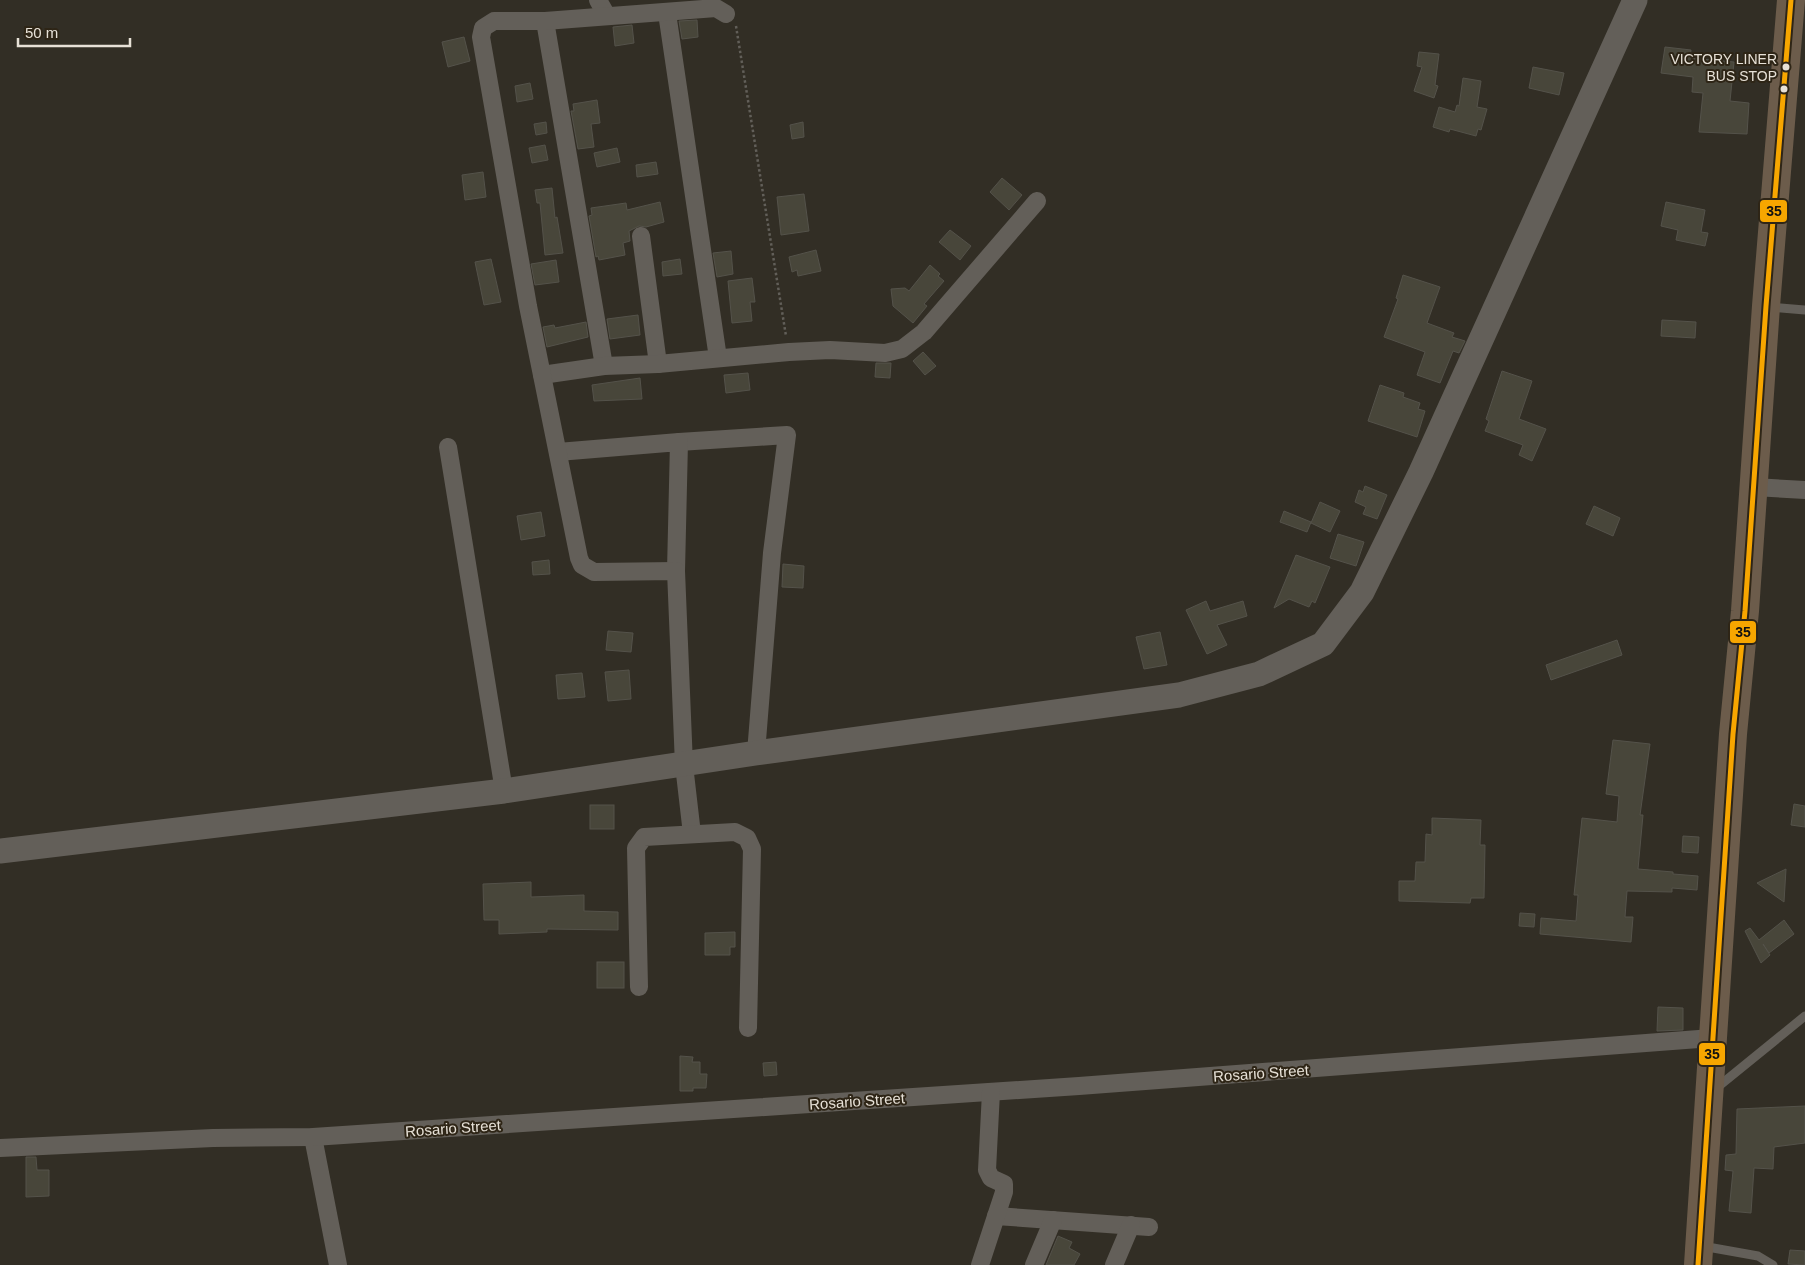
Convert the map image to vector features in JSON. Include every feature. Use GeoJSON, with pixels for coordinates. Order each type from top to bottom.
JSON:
{"type":"FeatureCollection","features":[{"type":"Feature","properties":{"kind":"highway"},"geometry":{"type":"LineString","coordinates":[[1698,1255],[1732,744],[1754,488],[1766,306],[1791,0]]}},
{"type":"Feature","properties":{"kind":"street"},"geometry":{"type":"LineString","coordinates":[[598,0],[607,16]]}},
{"type":"Feature","properties":{"kind":"street"},"geometry":{"type":"LineString","coordinates":[[0,851],[504,791],[756,753],[1179,695],[1259,674],[1323,644],[1362,592],[1421,472],[1635,0]]}},
{"type":"Feature","properties":{"kind":"street"},"geometry":{"type":"LineString","coordinates":[[676,571],[594,572],[582,564],[576,544],[542,375],[481,37],[483,28],[494,20],[544,21],[716,8],[726,14]]}},
{"type":"Feature","properties":{"kind":"street"},"geometry":{"type":"LineString","coordinates":[[667,13],[718,358]]}},
{"type":"Feature","properties":{"kind":"street"},"geometry":{"type":"LineString","coordinates":[[544,21],[604,366]]}},
{"type":"Feature","properties":{"kind":"street"},"geometry":{"type":"LineString","coordinates":[[542,375],[604,366],[658,364],[789,352],[830,350],[885,353],[902,349],[924,332],[1036,201]]}},
{"type":"Feature","properties":{"kind":"street"},"geometry":{"type":"LineString","coordinates":[[640,236],[658,364]]}},
{"type":"Feature","properties":{"kind":"street"},"geometry":{"type":"LineString","coordinates":[[558,452],[787,434],[772,553],[756,753]]}},
{"type":"Feature","properties":{"kind":"street"},"geometry":{"type":"LineString","coordinates":[[679,442],[676,571],[684,765],[692,834]]}},
{"type":"Feature","properties":{"kind":"street"},"geometry":{"type":"LineString","coordinates":[[448,447],[504,791]]}},
{"type":"Feature","properties":{"kind":"street"},"geometry":{"type":"LineString","coordinates":[[1754,488],[1805,490]]}},
{"type":"Feature","properties":{"kind":"street"},"geometry":{"type":"LineString","coordinates":[[639,987],[636,848],[644,837],[735,832],[748,838],[752,850],[748,1028]]}},
{"type":"Feature","properties":{"kind":"street","name":"Rosario Street"},"geometry":{"type":"LineString","coordinates":[[0,1148],[213,1138],[314,1137],[991,1092],[1712,1038]]}},
{"type":"Feature","properties":{"kind":"street"},"geometry":{"type":"LineString","coordinates":[[980,1265],[1004,1192],[1004,1184],[990,1178],[987,1170],[991,1092]]}},
{"type":"Feature","properties":{"kind":"street"},"geometry":{"type":"LineString","coordinates":[[314,1137],[338,1265]]}},
{"type":"Feature","properties":{"kind":"street"},"geometry":{"type":"LineString","coordinates":[[996,1216],[1149,1226]]}},
{"type":"Feature","properties":{"kind":"street"},"geometry":{"type":"LineString","coordinates":[[1034,1265],[1053,1220]]}},
{"type":"Feature","properties":{"kind":"street"},"geometry":{"type":"LineString","coordinates":[[1114,1265],[1131,1225]]}},
{"type":"Feature","properties":{"kind":"lane"},"geometry":{"type":"LineString","coordinates":[[1766,306],[1805,310]]}},
{"type":"Feature","properties":{"kind":"lane"},"geometry":{"type":"LineString","coordinates":[[1709,1095],[1805,1016]]}},
{"type":"Feature","properties":{"kind":"lane"},"geometry":{"type":"LineString","coordinates":[[1698,1255],[1758,1256],[1773,1265]]}},
{"type":"Feature","properties":{"kind":"path"},"geometry":{"type":"LineString","coordinates":[[726,14],[738,28],[789,352]]}},
{"type":"Feature","properties":{"kind":"building"},"geometry":{"type":"Polygon","coordinates":[[[697,20],[698,37],[682,39],[679,21],[697,20]]]}},
{"type":"Feature","properties":{"kind":"building"},"geometry":{"type":"Polygon","coordinates":[[[632,25],[634,43],[615,46],[613,27],[632,25]]]}},
{"type":"Feature","properties":{"kind":"building"},"geometry":{"type":"Polygon","coordinates":[[[464,37],[470,61],[448,67],[442,42],[464,37]]]}},
{"type":"Feature","properties":{"kind":"building"},"geometry":{"type":"Polygon","coordinates":[[[1665,47],[1691,50],[1690,58],[1734,62],[1730,101],[1749,103],[1747,134],[1699,132],[1703,93],[1692,92],[1693,77],[1661,73],[1665,47]]]}},
{"type":"Feature","properties":{"kind":"building"},"geometry":{"type":"Polygon","coordinates":[[[1419,52],[1439,54],[1435,85],[1438,86],[1434,98],[1414,91],[1422,67],[1417,66],[1419,52]]]}},
{"type":"Feature","properties":{"kind":"building"},"geometry":{"type":"Polygon","coordinates":[[[1533,67],[1564,73],[1559,95],[1529,88],[1533,67]]]}},
{"type":"Feature","properties":{"kind":"building"},"geometry":{"type":"Polygon","coordinates":[[[1463,78],[1481,81],[1477,107],[1487,109],[1481,130],[1478,129],[1476,136],[1450,129],[1449,132],[1433,127],[1439,107],[1455,112],[1457,105],[1459,106],[1463,78]]]}},
{"type":"Feature","properties":{"kind":"building"},"geometry":{"type":"Polygon","coordinates":[[[530,83],[533,99],[517,102],[515,86],[530,83]]]}},
{"type":"Feature","properties":{"kind":"building"},"geometry":{"type":"Polygon","coordinates":[[[597,100],[600,123],[591,124],[594,147],[578,149],[571,111],[574,111],[573,104],[597,100]]]}},
{"type":"Feature","properties":{"kind":"building"},"geometry":{"type":"Polygon","coordinates":[[[546,122],[547,133],[536,135],[534,124],[546,122]]]}},
{"type":"Feature","properties":{"kind":"building"},"geometry":{"type":"Polygon","coordinates":[[[803,122],[804,137],[792,139],[790,125],[803,122]]]}},
{"type":"Feature","properties":{"kind":"building"},"geometry":{"type":"Polygon","coordinates":[[[545,145],[548,160],[532,163],[529,148],[545,145]]]}},
{"type":"Feature","properties":{"kind":"building"},"geometry":{"type":"Polygon","coordinates":[[[617,148],[620,162],[597,167],[594,153],[617,148]]]}},
{"type":"Feature","properties":{"kind":"building"},"geometry":{"type":"Polygon","coordinates":[[[656,162],[658,174],[637,177],[636,165],[656,162]]]}},
{"type":"Feature","properties":{"kind":"building"},"geometry":{"type":"Polygon","coordinates":[[[483,172],[486,197],[465,200],[462,175],[483,172]]]}},
{"type":"Feature","properties":{"kind":"building"},"geometry":{"type":"Polygon","coordinates":[[[1002,178],[1022,195],[1009,210],[990,192],[1002,178]]]}},
{"type":"Feature","properties":{"kind":"building"},"geometry":{"type":"Polygon","coordinates":[[[552,188],[555,218],[557,217],[563,253],[545,255],[540,203],[537,203],[535,190],[552,188]]]}},
{"type":"Feature","properties":{"kind":"building"},"geometry":{"type":"Polygon","coordinates":[[[804,194],[809,231],[781,235],[777,197],[804,194]]]}},
{"type":"Feature","properties":{"kind":"building"},"geometry":{"type":"Polygon","coordinates":[[[660,202],[664,222],[646,227],[639,226],[629,231],[630,241],[623,243],[625,255],[599,260],[598,256],[596,257],[589,216],[592,215],[591,208],[626,203],[627,210],[660,202]]]}},
{"type":"Feature","properties":{"kind":"building"},"geometry":{"type":"Polygon","coordinates":[[[1666,202],[1705,210],[1701,232],[1708,233],[1705,246],[1676,240],[1678,230],[1661,226],[1666,202]]]}},
{"type":"Feature","properties":{"kind":"building"},"geometry":{"type":"Polygon","coordinates":[[[950,230],[971,246],[960,260],[939,242],[950,230]]]}},
{"type":"Feature","properties":{"kind":"building"},"geometry":{"type":"Polygon","coordinates":[[[816,250],[821,271],[798,276],[797,270],[792,272],[789,257],[816,250]]]}},
{"type":"Feature","properties":{"kind":"building"},"geometry":{"type":"Polygon","coordinates":[[[731,251],[733,274],[717,277],[713,253],[731,251]]]}},
{"type":"Feature","properties":{"kind":"building"},"geometry":{"type":"Polygon","coordinates":[[[491,259],[501,302],[484,305],[475,262],[491,259]]]}},
{"type":"Feature","properties":{"kind":"building"},"geometry":{"type":"Polygon","coordinates":[[[680,259],[682,274],[663,276],[662,262],[680,259]]]}},
{"type":"Feature","properties":{"kind":"building"},"geometry":{"type":"Polygon","coordinates":[[[556,260],[559,282],[535,285],[531,264],[556,260]]]}},
{"type":"Feature","properties":{"kind":"building"},"geometry":{"type":"Polygon","coordinates":[[[930,265],[940,274],[938,276],[944,281],[924,304],[927,306],[913,323],[893,306],[891,289],[905,288],[909,291],[930,265]]]}},
{"type":"Feature","properties":{"kind":"building"},"geometry":{"type":"Polygon","coordinates":[[[1403,275],[1440,287],[1427,323],[1454,333],[1452,337],[1465,341],[1459,353],[1453,351],[1440,383],[1417,375],[1425,352],[1384,337],[1398,299],[1396,298],[1403,275]]]}},
{"type":"Feature","properties":{"kind":"building"},"geometry":{"type":"Polygon","coordinates":[[[752,278],[755,302],[750,302],[752,321],[732,323],[728,281],[752,278]]]}},
{"type":"Feature","properties":{"kind":"building"},"geometry":{"type":"Polygon","coordinates":[[[638,315],[640,335],[610,339],[607,319],[638,315]]]}},
{"type":"Feature","properties":{"kind":"building"},"geometry":{"type":"Polygon","coordinates":[[[1662,320],[1696,322],[1695,338],[1661,336],[1662,320]]]}},
{"type":"Feature","properties":{"kind":"building"},"geometry":{"type":"Polygon","coordinates":[[[586,322],[588,337],[547,347],[543,327],[554,325],[555,328],[586,322]]]}},
{"type":"Feature","properties":{"kind":"building"},"geometry":{"type":"Polygon","coordinates":[[[923,352],[936,366],[925,375],[913,361],[923,352]]]}},
{"type":"Feature","properties":{"kind":"building"},"geometry":{"type":"Polygon","coordinates":[[[876,363],[891,363],[890,378],[875,377],[876,363]]]}},
{"type":"Feature","properties":{"kind":"building"},"geometry":{"type":"Polygon","coordinates":[[[1502,371],[1532,381],[1519,419],[1546,429],[1532,461],[1519,455],[1523,445],[1485,431],[1489,421],[1486,419],[1502,371]]]}},
{"type":"Feature","properties":{"kind":"building"},"geometry":{"type":"Polygon","coordinates":[[[748,373],[750,390],[726,393],[724,375],[748,373]]]}},
{"type":"Feature","properties":{"kind":"building"},"geometry":{"type":"Polygon","coordinates":[[[640,378],[642,399],[594,401],[592,385],[640,378]]]}},
{"type":"Feature","properties":{"kind":"building"},"geometry":{"type":"Polygon","coordinates":[[[1380,385],[1404,393],[1403,397],[1420,403],[1418,409],[1425,411],[1417,437],[1368,421],[1380,385]]]}},
{"type":"Feature","properties":{"kind":"building"},"geometry":{"type":"Polygon","coordinates":[[[1365,486],[1387,495],[1377,519],[1363,514],[1366,507],[1355,502],[1359,490],[1363,492],[1365,486]]]}},
{"type":"Feature","properties":{"kind":"building"},"geometry":{"type":"Polygon","coordinates":[[[1320,502],[1340,511],[1330,532],[1311,523],[1320,502]]]}},
{"type":"Feature","properties":{"kind":"building"},"geometry":{"type":"Polygon","coordinates":[[[1594,506],[1620,518],[1613,536],[1586,524],[1594,506]]]}},
{"type":"Feature","properties":{"kind":"building"},"geometry":{"type":"Polygon","coordinates":[[[1284,511],[1311,522],[1307,532],[1280,522],[1284,511]]]}},
{"type":"Feature","properties":{"kind":"building"},"geometry":{"type":"Polygon","coordinates":[[[541,512],[545,536],[521,540],[517,516],[541,512]]]}},
{"type":"Feature","properties":{"kind":"building"},"geometry":{"type":"Polygon","coordinates":[[[1338,534],[1364,542],[1356,566],[1330,558],[1338,534]]]}},
{"type":"Feature","properties":{"kind":"building"},"geometry":{"type":"Polygon","coordinates":[[[1296,555],[1330,567],[1315,603],[1312,601],[1309,607],[1289,599],[1274,608],[1296,555]]]}},
{"type":"Feature","properties":{"kind":"building"},"geometry":{"type":"Polygon","coordinates":[[[549,560],[550,574],[533,575],[532,562],[549,560]]]}},
{"type":"Feature","properties":{"kind":"building"},"geometry":{"type":"Polygon","coordinates":[[[783,564],[804,566],[803,588],[782,587],[783,564]]]}},
{"type":"Feature","properties":{"kind":"building"},"geometry":{"type":"Polygon","coordinates":[[[1206,601],[1210,611],[1243,601],[1247,616],[1217,625],[1227,645],[1207,654],[1186,610],[1206,601]]]}},
{"type":"Feature","properties":{"kind":"building"},"geometry":{"type":"Polygon","coordinates":[[[608,631],[633,633],[631,652],[606,650],[608,631]]]}},
{"type":"Feature","properties":{"kind":"building"},"geometry":{"type":"Polygon","coordinates":[[[1160,632],[1167,665],[1144,669],[1136,637],[1160,632]]]}},
{"type":"Feature","properties":{"kind":"building"},"geometry":{"type":"Polygon","coordinates":[[[1617,640],[1622,655],[1551,680],[1546,665],[1617,640]]]}},
{"type":"Feature","properties":{"kind":"building"},"geometry":{"type":"Polygon","coordinates":[[[629,670],[631,699],[608,701],[605,672],[629,670]]]}},
{"type":"Feature","properties":{"kind":"building"},"geometry":{"type":"Polygon","coordinates":[[[582,673],[585,697],[558,699],[556,675],[582,673]]]}},
{"type":"Feature","properties":{"kind":"building"},"geometry":{"type":"Polygon","coordinates":[[[1613,740],[1650,744],[1640,815],[1643,815],[1638,869],[1698,876],[1697,890],[1672,888],[1672,892],[1627,891],[1625,917],[1633,917],[1631,942],[1540,934],[1541,918],[1576,921],[1578,895],[1574,895],[1582,818],[1617,822],[1619,796],[1606,794],[1613,740]]]}},
{"type":"Feature","properties":{"kind":"building"},"geometry":{"type":"Polygon","coordinates":[[[1794,804],[1805,806],[1805,827],[1791,825],[1794,804]]]}},
{"type":"Feature","properties":{"kind":"building"},"geometry":{"type":"Polygon","coordinates":[[[590,805],[614,805],[614,829],[590,829],[590,805]]]}},
{"type":"Feature","properties":{"kind":"building"},"geometry":{"type":"Polygon","coordinates":[[[1432,818],[1481,820],[1480,845],[1485,845],[1484,898],[1471,898],[1470,903],[1399,901],[1399,881],[1415,881],[1416,862],[1425,862],[1426,834],[1432,835],[1432,818]]]}},
{"type":"Feature","properties":{"kind":"building"},"geometry":{"type":"Polygon","coordinates":[[[1683,836],[1699,837],[1698,853],[1682,852],[1683,836]]]}},
{"type":"Feature","properties":{"kind":"building"},"geometry":{"type":"Polygon","coordinates":[[[1786,869],[1784,902],[1757,883],[1786,869]]]}},
{"type":"Feature","properties":{"kind":"building"},"geometry":{"type":"Polygon","coordinates":[[[531,882],[531,897],[584,895],[584,911],[618,912],[618,930],[547,929],[547,932],[499,934],[499,920],[484,920],[483,884],[531,882]]]}},
{"type":"Feature","properties":{"kind":"building"},"geometry":{"type":"Polygon","coordinates":[[[1520,913],[1535,914],[1534,927],[1519,926],[1520,913]]]}},
{"type":"Feature","properties":{"kind":"building"},"geometry":{"type":"Polygon","coordinates":[[[1784,920],[1794,934],[1769,953],[1763,944],[1770,955],[1761,963],[1745,931],[1750,928],[1759,940],[1784,920]]]}},
{"type":"Feature","properties":{"kind":"building"},"geometry":{"type":"Polygon","coordinates":[[[735,932],[735,947],[730,947],[730,955],[705,955],[705,933],[735,932]]]}},
{"type":"Feature","properties":{"kind":"building"},"geometry":{"type":"Polygon","coordinates":[[[597,962],[624,962],[624,988],[597,988],[597,962]]]}},
{"type":"Feature","properties":{"kind":"building"},"geometry":{"type":"Polygon","coordinates":[[[1658,1007],[1683,1008],[1683,1030],[1657,1031],[1658,1007]]]}},
{"type":"Feature","properties":{"kind":"building"},"geometry":{"type":"Polygon","coordinates":[[[680,1056],[693,1057],[692,1062],[700,1062],[700,1074],[707,1074],[706,1088],[680,1091],[680,1056]]]}},
{"type":"Feature","properties":{"kind":"building"},"geometry":{"type":"Polygon","coordinates":[[[776,1062],[777,1075],[764,1076],[763,1063],[776,1062]]]}},
{"type":"Feature","properties":{"kind":"building"},"geometry":{"type":"Polygon","coordinates":[[[1805,1106],[1805,1143],[1774,1147],[1773,1169],[1754,1168],[1751,1213],[1729,1211],[1733,1171],[1725,1170],[1726,1155],[1736,1154],[1737,1109],[1805,1106]]]}},
{"type":"Feature","properties":{"kind":"building"},"geometry":{"type":"Polygon","coordinates":[[[26,1157],[36,1157],[37,1170],[49,1170],[49,1196],[26,1197],[26,1157]]]}},
{"type":"Feature","properties":{"kind":"building"},"geometry":{"type":"Polygon","coordinates":[[[1058,1236],[1072,1242],[1069,1248],[1080,1254],[1074,1265],[1046,1265],[1058,1236]]]}},
{"type":"Feature","properties":{"kind":"building"},"geometry":{"type":"Polygon","coordinates":[[[1790,1250],[1805,1251],[1805,1265],[1788,1264],[1790,1250]]]}},
{"type":"Feature","properties":{"kind":"transit line","name":"35"},"geometry":{"type":"LineString","coordinates":[[1698,1265],[1733,734],[1745,611],[1766,306],[1791,0]]}},
{"type":"Feature","properties":{"kind":"place","name":"VICTORY LINER BUS STOP"},"geometry":{"type":"Point","coordinates":[1786,67]}}]}
